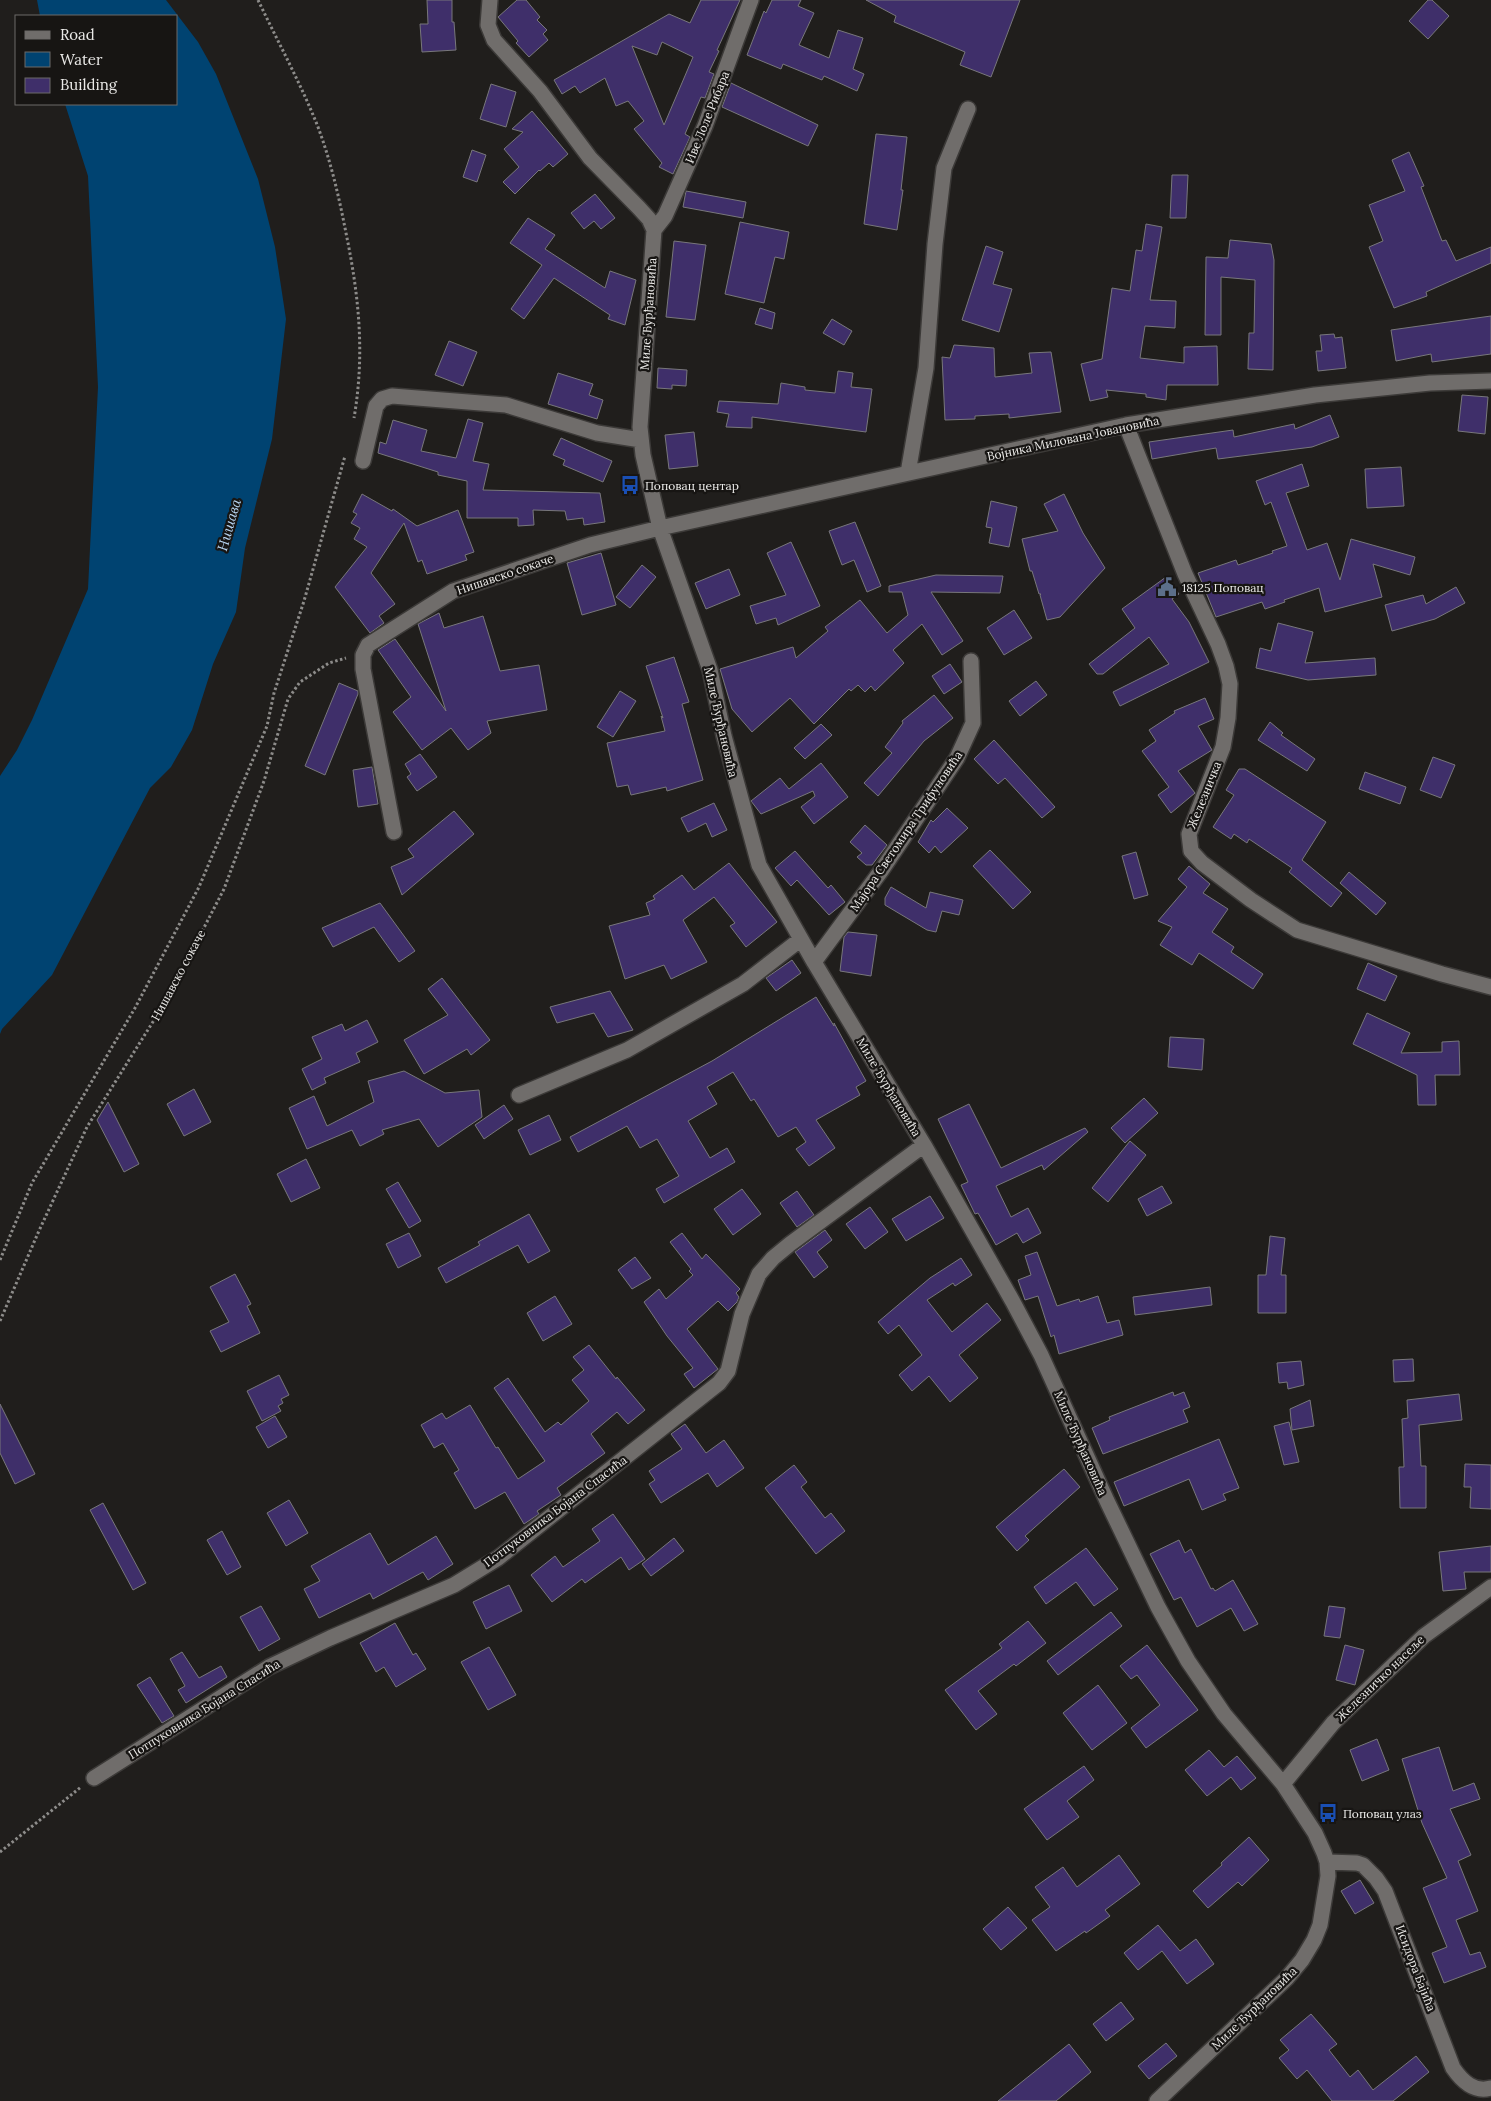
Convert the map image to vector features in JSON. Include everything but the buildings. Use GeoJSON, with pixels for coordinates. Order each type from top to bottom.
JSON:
{"type":"FeatureCollection","features":[{"type":"Feature","properties":{"kind":"street"},"geometry":{"type":"LineString","coordinates":[[490,0],[488,25],[494,40],[540,91],[590,158],[649,219],[654,230]]}},
{"type":"Feature","properties":{"kind":"street","name":"Иве Лоле Рибара"},"geometry":{"type":"LineString","coordinates":[[654,230],[665,216],[705,126],[751,0]]}},
{"type":"Feature","properties":{"kind":"street"},"geometry":{"type":"LineString","coordinates":[[908,473],[926,368],[935,244],[944,168],[968,109]]}},
{"type":"Feature","properties":{"kind":"street","name":"Миле Ђурђановића"},"geometry":{"type":"LineString","coordinates":[[654,230],[640,427],[641,440],[660,528],[710,670],[724,736],[760,864],[814,962],[924,1145],[1013,1302],[1041,1355],[1107,1501],[1158,1607],[1184,1653],[1224,1714],[1283,1784],[1315,1833],[1327,1862],[1326,1895],[1320,1926],[1302,1960],[1287,1978],[1157,2101]]}},
{"type":"Feature","properties":{"kind":"street","name":"Војника Милована Јовановића"},"geometry":{"type":"LineString","coordinates":[[660,528],[1126,425],[1315,395],[1430,383],[1491,381]]}},
{"type":"Feature","properties":{"kind":"street"},"geometry":{"type":"LineString","coordinates":[[363,461],[376,406],[382,399],[392,396],[506,405],[597,434],[641,440]]}},
{"type":"Feature","properties":{"kind":"street","name":"Железничка"},"geometry":{"type":"LineString","coordinates":[[1126,425],[1185,574],[1218,644],[1230,684],[1228,718],[1223,747],[1188,834],[1191,851],[1209,868],[1297,930],[1491,987]]}},
{"type":"Feature","properties":{"kind":"street","name":"Нишавско сокаче"},"geometry":{"type":"LineString","coordinates":[[365,651],[368,646],[453,591],[590,544],[660,528]]}},
{"type":"Feature","properties":{"kind":"street"},"geometry":{"type":"LineString","coordinates":[[365,651],[363,669],[394,832]]}},
{"type":"Feature","properties":{"kind":"street","name":"Мајора Светомира Трифуновића"},"geometry":{"type":"LineString","coordinates":[[814,962],[881,872],[957,758],[973,723],[971,661]]}},
{"type":"Feature","properties":{"kind":"street"},"geometry":{"type":"LineString","coordinates":[[519,1095],[627,1050],[743,984],[801,939]]}},
{"type":"Feature","properties":{"kind":"street","name":"Потпуковника Бојана Спасића"},"geometry":{"type":"LineString","coordinates":[[94,1778],[269,1667],[330,1638],[454,1585],[498,1558],[719,1383],[728,1371],[742,1314],[759,1274],[773,1258],[924,1145]]}},
{"type":"Feature","properties":{"kind":"street","name":"Железничко насеље"},"geometry":{"type":"LineString","coordinates":[[1283,1784],[1333,1723],[1424,1636],[1491,1587]]}},
{"type":"Feature","properties":{"kind":"street","name":"Исидора Бајића"},"geometry":{"type":"LineString","coordinates":[[1327,1862],[1357,1862],[1363,1865],[1376,1878],[1392,1906],[1453,2068],[1470,2086],[1478,2090],[1491,2088]]}},
{"type":"Feature","properties":{"kind":"path"},"geometry":{"type":"LineString","coordinates":[[258,0],[318,127],[328,155],[342,211],[358,296],[360,367],[353,424]]}},
{"type":"Feature","properties":{"kind":"path"},"geometry":{"type":"LineString","coordinates":[[0,1260],[32,1183],[121,1034],[200,887],[267,726],[274,693],[304,601],[346,454]]}},
{"type":"Feature","properties":{"kind":"path","name":"Нишавско сокаче"},"geometry":{"type":"LineString","coordinates":[[0,1321],[38,1232],[87,1127],[166,1001],[224,888],[264,781],[288,698],[300,682],[329,663],[365,651]]}},
{"type":"Feature","properties":{"kind":"path"},"geometry":{"type":"LineString","coordinates":[[0,1852],[94,1778]]}},
{"type":"Feature","properties":{"kind":"water"},"geometry":{"type":"Polygon","coordinates":[[[37,0],[166,0],[177,15],[40,15],[37,0]]]}},
{"type":"Feature","properties":{"kind":"water","name":"Нишава"},"geometry":{"type":"Polygon","coordinates":[[[178,16],[198,42],[216,74],[258,179],[275,247],[286,319],[272,439],[245,548],[236,612],[213,664],[192,730],[171,767],[150,788],[52,975],[2,1029],[0,1034],[0,776],[17,750],[32,720],[88,589],[98,387],[88,176],[65,105],[178,105],[178,16]]]}},
{"type":"Feature","properties":{"kind":"place","name":"Поповац центар"},"geometry":{"type":"Point","coordinates":[630,485]}},
{"type":"Feature","properties":{"kind":"place","name":"18125 Поповац"},"geometry":{"type":"Point","coordinates":[1167,587]}},
{"type":"Feature","properties":{"kind":"place","name":"Поповац улаз"},"geometry":{"type":"Point","coordinates":[1328,1813]}}]}
